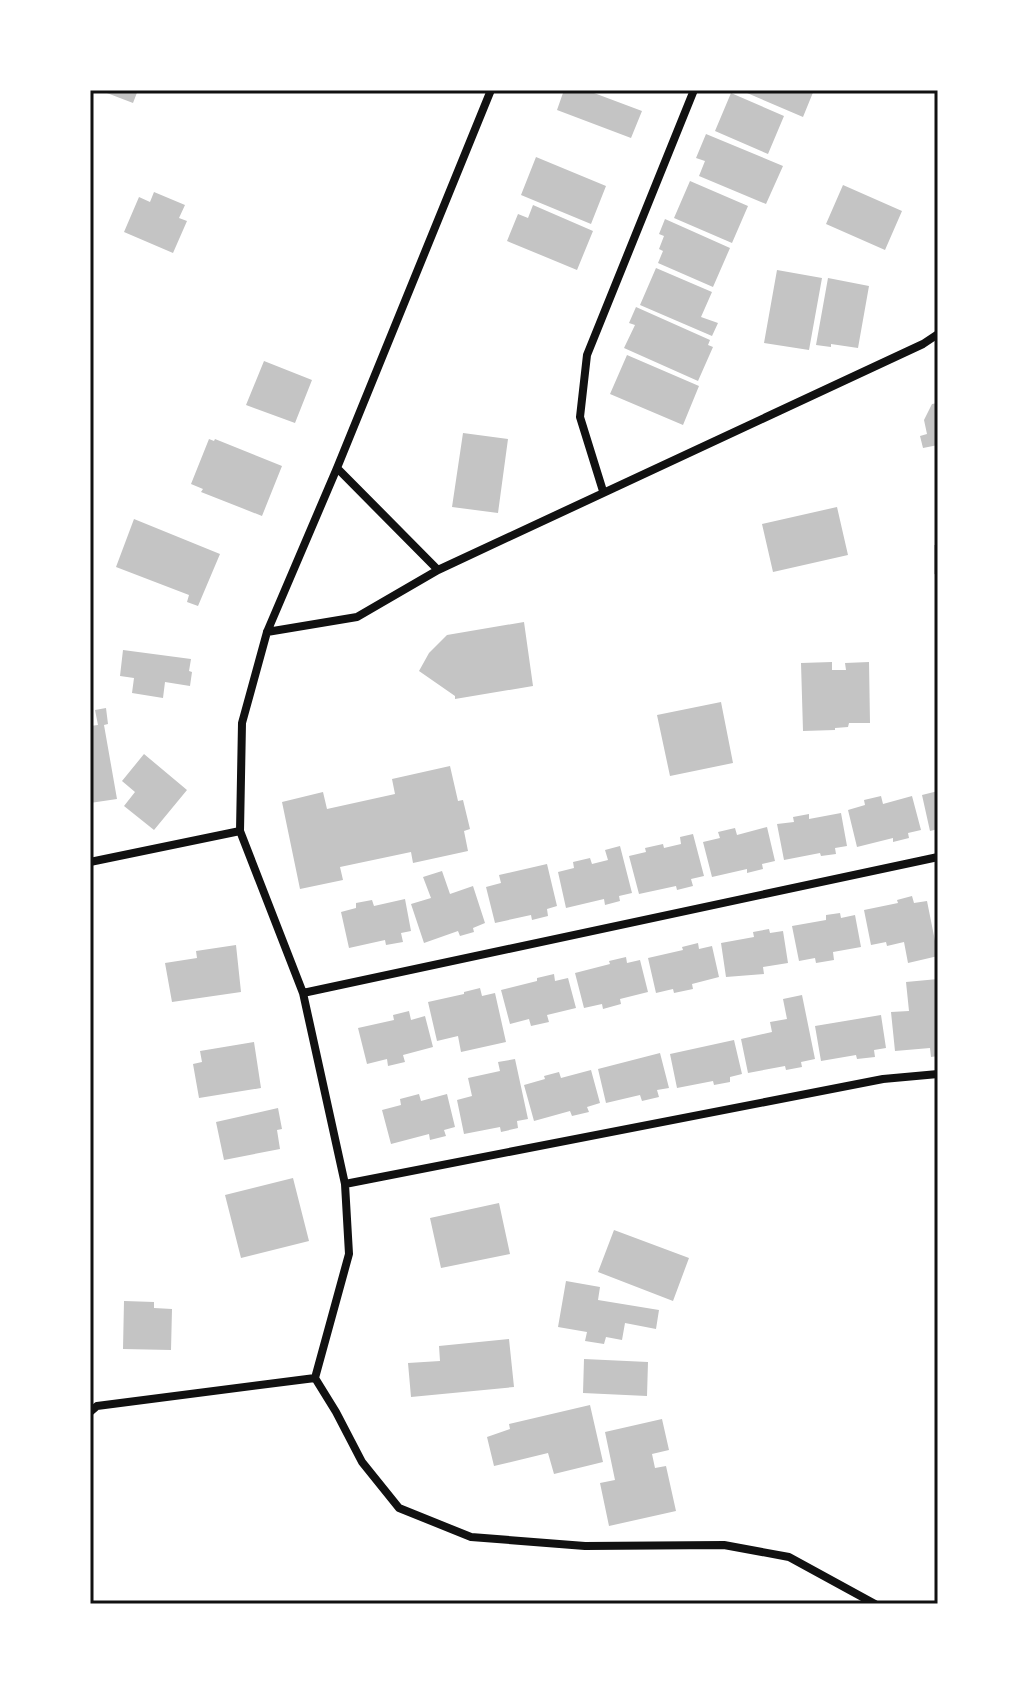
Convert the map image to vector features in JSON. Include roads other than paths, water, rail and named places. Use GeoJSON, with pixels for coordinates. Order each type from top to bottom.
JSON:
{"type":"FeatureCollection","features":[{"type":"Feature","properties":{"kind":"street"},"geometry":{"type":"LineString","coordinates":[[491,90],[267,632],[242,723],[240,831],[303,993],[345,1184],[349,1254],[315,1378],[362,1462],[399,1508],[471,1537],[585,1546],[724,1545],[789,1557],[875,1604]]}},
{"type":"Feature","properties":{"kind":"street"},"geometry":{"type":"LineString","coordinates":[[603,491],[580,417],[587,355],[694,90]]}},
{"type":"Feature","properties":{"kind":"street"},"geometry":{"type":"LineString","coordinates":[[267,632],[357,617],[438,570],[923,344],[938,334]]}},
{"type":"Feature","properties":{"kind":"street"},"geometry":{"type":"LineString","coordinates":[[337,468],[438,570]]}},
{"type":"Feature","properties":{"kind":"street"},"geometry":{"type":"LineString","coordinates":[[90,862],[240,831]]}},
{"type":"Feature","properties":{"kind":"street"},"geometry":{"type":"LineString","coordinates":[[303,993],[938,857]]}},
{"type":"Feature","properties":{"kind":"street"},"geometry":{"type":"LineString","coordinates":[[345,1184],[883,1079],[938,1074]]}},
{"type":"Feature","properties":{"kind":"street"},"geometry":{"type":"LineString","coordinates":[[90,1412],[97,1406],[315,1378]]}}]}
